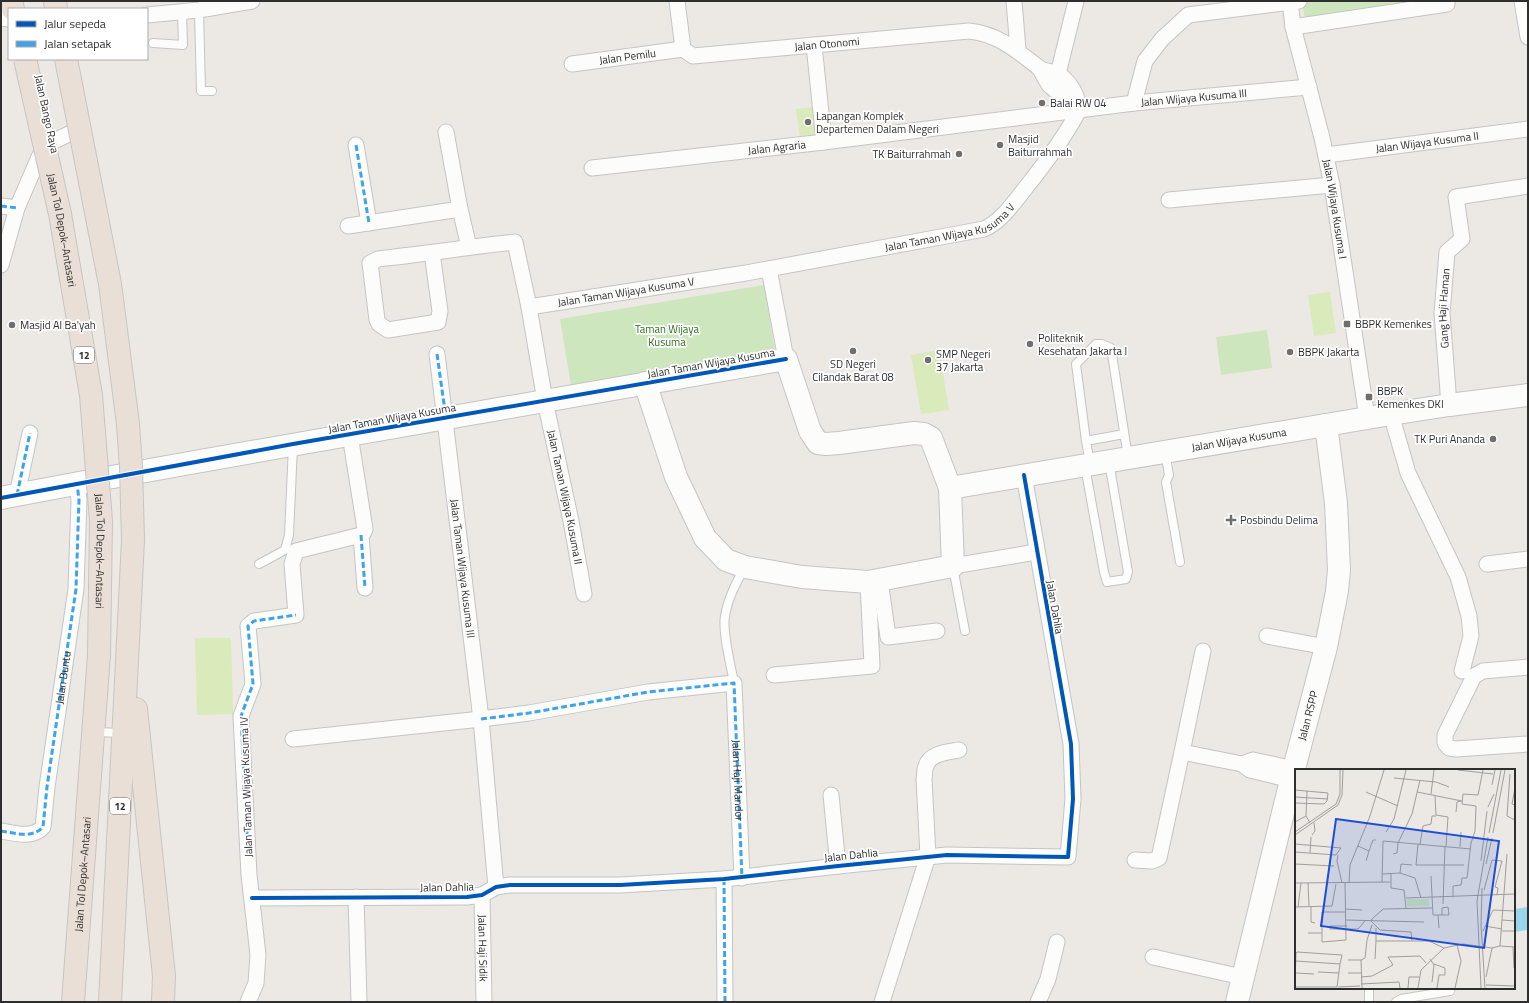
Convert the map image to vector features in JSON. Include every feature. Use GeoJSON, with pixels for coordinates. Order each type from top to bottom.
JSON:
{"type":"FeatureCollection","features":[{"type":"Feature","properties":{"kind":"highway","name":"Jalan Tol Depok–Antasari"},"geometry":{"type":"LineString","coordinates":[[25,60],[60,214],[91,395],[101,521],[99,655],[73,1002]]}},
{"type":"Feature","properties":{"kind":"highway","name":"12"},"geometry":{"type":"LineString","coordinates":[[66,60],[110,284],[128,424],[131,467],[133,540],[129,642],[110,1002]]}},
{"type":"Feature","properties":{"kind":"highway"},"geometry":{"type":"LineString","coordinates":[[129,642],[164,976],[164,1002]]}},
{"type":"Feature","properties":{"kind":"street"},"geometry":{"type":"LineString","coordinates":[[148,15],[199,10],[252,1]]}},
{"type":"Feature","properties":{"kind":"street"},"geometry":{"type":"LineString","coordinates":[[678,1],[683,49]]}},
{"type":"Feature","properties":{"kind":"street"},"geometry":{"type":"LineString","coordinates":[[1014,1],[1018,50]]}},
{"type":"Feature","properties":{"kind":"street"},"geometry":{"type":"LineString","coordinates":[[1058,74],[1076,1]]}},
{"type":"Feature","properties":{"kind":"street"},"geometry":{"type":"LineString","coordinates":[[1134,103],[1145,61],[1162,39],[1188,15],[1293,1]]}},
{"type":"Feature","properties":{"kind":"street","name":"Jalan Wijaya Kusuma I"},"geometry":{"type":"LineString","coordinates":[[1293,1],[1293,27],[1326,155],[1332,185],[1367,418]]}},
{"type":"Feature","properties":{"kind":"street"},"geometry":{"type":"LineString","coordinates":[[1293,27],[1448,4],[1447,1]]}},
{"type":"Feature","properties":{"kind":"street"},"geometry":{"type":"LineString","coordinates":[[1522,1],[1528,37]]}},
{"type":"Feature","properties":{"kind":"street","name":"Jalan Otonomi"},"geometry":{"type":"LineString","coordinates":[[683,49],[693,56],[969,31],[983,32],[1018,50],[1040,69]]}},
{"type":"Feature","properties":{"kind":"street"},"geometry":{"type":"LineString","coordinates":[[814,45],[824,142]]}},
{"type":"Feature","properties":{"kind":"street","name":"Jalan Pemilu"},"geometry":{"type":"LineString","coordinates":[[572,64],[683,49]]}},
{"type":"Feature","properties":{"kind":"street","name":"Jalan Bango Raya"},"geometry":{"type":"LineString","coordinates":[[35,60],[54,141],[94,370],[104,479]]}},
{"type":"Feature","properties":{"kind":"street","name":"Jalan Bango Raya"},"geometry":{"type":"LineString","coordinates":[[59,60],[108,320],[122,419],[126,475]]}},
{"type":"Feature","properties":{"kind":"street"},"geometry":{"type":"LineString","coordinates":[[1040,69],[1058,74],[1072,87],[1078,98],[1079,110]]}},
{"type":"Feature","properties":{"kind":"street"},"geometry":{"type":"LineString","coordinates":[[1040,69],[1049,85],[1079,110]]}},
{"type":"Feature","properties":{"kind":"street","name":"Jalan Wijaya Kusuma III"},"geometry":{"type":"LineString","coordinates":[[1079,110],[1134,103],[1309,87]]}},
{"type":"Feature","properties":{"kind":"street","name":"Jalan Agraria"},"geometry":{"type":"LineString","coordinates":[[592,168],[824,142],[1079,110]]}},
{"type":"Feature","properties":{"kind":"street","name":"Jalan Taman Wijaya Kusuma V"},"geometry":{"type":"LineString","coordinates":[[529,307],[769,269],[973,232],[992,225],[1019,196],[1054,152],[1068,131],[1079,110]]}},
{"type":"Feature","properties":{"kind":"street","name":"Jalan Wijaya Kusuma II"},"geometry":{"type":"LineString","coordinates":[[1326,155],[1528,129]]}},
{"type":"Feature","properties":{"kind":"street"},"geometry":{"type":"LineString","coordinates":[[1,265],[17,208],[39,158],[47,146],[73,132]]}},
{"type":"Feature","properties":{"kind":"street"},"geometry":{"type":"LineString","coordinates":[[432,253],[440,311],[438,322],[388,330],[379,324],[377,320],[370,263],[378,259],[469,247],[460,209],[446,132]]}},
{"type":"Feature","properties":{"kind":"street"},"geometry":{"type":"LineString","coordinates":[[356,145],[369,223]]}},
{"type":"Feature","properties":{"kind":"street"},"geometry":{"type":"LineString","coordinates":[[1169,200],[1332,185]]}},
{"type":"Feature","properties":{"kind":"street","name":"Gang Haji Haman"},"geometry":{"type":"LineString","coordinates":[[1449,405],[1442,313],[1447,252],[1462,239],[1456,197],[1528,186]]}},
{"type":"Feature","properties":{"kind":"street"},"geometry":{"type":"LineString","coordinates":[[1,206],[17,208]]}},
{"type":"Feature","properties":{"kind":"street"},"geometry":{"type":"LineString","coordinates":[[348,226],[460,209]]}},
{"type":"Feature","properties":{"kind":"street","name":"Jalan Taman Wijaya Kusuma II"},"geometry":{"type":"LineString","coordinates":[[469,247],[515,242],[529,307],[545,401],[571,521],[584,594]]}},
{"type":"Feature","properties":{"kind":"street"},"geometry":{"type":"LineString","coordinates":[[769,269],[786,359],[810,431],[818,443],[826,444],[914,433],[924,434],[931,438],[950,488],[953,566]]}},
{"type":"Feature","properties":{"kind":"street","name":"Jalan Taman Wijaya Kusuma III"},"geometry":{"type":"LineString","coordinates":[[437,354],[446,418],[481,719],[496,887]]}},
{"type":"Feature","properties":{"kind":"street","name":"Jalan Taman Wijaya Kusuma"},"geometry":{"type":"LineString","coordinates":[[9,497],[77,483],[293,444],[786,359]]}},
{"type":"Feature","properties":{"kind":"street"},"geometry":{"type":"LineString","coordinates":[[645,383],[676,477],[705,538],[726,560],[745,567],[802,577],[874,581],[1036,552]]}},
{"type":"Feature","properties":{"kind":"street","name":"Jalan Wijaya Kusuma"},"geometry":{"type":"LineString","coordinates":[[950,488],[1391,414],[1528,395]]}},
{"type":"Feature","properties":{"kind":"street"},"geometry":{"type":"LineString","coordinates":[[1391,414],[1408,473],[1458,577],[1467,610],[1471,636],[1462,671]]}},
{"type":"Feature","properties":{"kind":"street","name":"Jalan RSPP"},"geometry":{"type":"LineString","coordinates":[[1237,1002],[1292,775],[1326,647],[1337,591],[1339,570],[1336,503],[1326,425]]}},
{"type":"Feature","properties":{"kind":"street"},"geometry":{"type":"LineString","coordinates":[[9,497],[30,433]]}},
{"type":"Feature","properties":{"kind":"street"},"geometry":{"type":"LineString","coordinates":[[350,435],[365,529],[361,535],[365,588]]}},
{"type":"Feature","properties":{"kind":"street","name":"Jalan Dahlia"},"geometry":{"type":"LineString","coordinates":[[252,898],[467,897],[482,895],[496,887],[510,885],[620,885],[742,878],[928,856],[1068,857],[1073,799],[1070,744],[1024,475]]}},
{"type":"Feature","properties":{"kind":"street","name":"Jalan Buntu"},"geometry":{"type":"LineString","coordinates":[[1,831],[29,834],[38,832],[43,827],[47,787],[76,589],[79,500],[77,483]]}},
{"type":"Feature","properties":{"kind":"street","name":"Jalan Taman Wijaya Kusuma IV"},"geometry":{"type":"LineString","coordinates":[[252,898],[249,876],[241,716],[253,684],[248,626],[254,621],[296,615],[292,564],[296,552],[361,535]]}},
{"type":"Feature","properties":{"kind":"street"},"geometry":{"type":"LineString","coordinates":[[1487,564],[1528,559]]}},
{"type":"Feature","properties":{"kind":"street"},"geometry":{"type":"LineString","coordinates":[[874,581],[888,637],[937,631]]}},
{"type":"Feature","properties":{"kind":"street"},"geometry":{"type":"LineString","coordinates":[[774,675],[872,666],[874,581]]}},
{"type":"Feature","properties":{"kind":"street"},"geometry":{"type":"LineString","coordinates":[[1267,636],[1326,647]]}},
{"type":"Feature","properties":{"kind":"street"},"geometry":{"type":"LineString","coordinates":[[1135,860],[1152,861],[1159,858],[1203,651]]}},
{"type":"Feature","properties":{"kind":"street"},"geometry":{"type":"LineString","coordinates":[[1528,668],[1483,671],[1474,676],[1445,735],[1445,743],[1449,748],[1456,749],[1528,744]]}},
{"type":"Feature","properties":{"kind":"street"},"geometry":{"type":"LineString","coordinates":[[293,739],[529,713],[648,692],[734,683]]}},
{"type":"Feature","properties":{"kind":"street","name":"Jalan Haji Mandor"},"geometry":{"type":"LineString","coordinates":[[734,683],[742,878]]}},
{"type":"Feature","properties":{"kind":"street"},"geometry":{"type":"LineString","coordinates":[[882,1002],[928,856],[924,779],[925,766],[936,756],[950,751],[959,750]]}},
{"type":"Feature","properties":{"kind":"street"},"geometry":{"type":"LineString","coordinates":[[1182,752],[1242,764],[1250,770],[1292,775]]}},
{"type":"Feature","properties":{"kind":"street"},"geometry":{"type":"LineString","coordinates":[[831,795],[838,866]]}},
{"type":"Feature","properties":{"kind":"street"},"geometry":{"type":"LineString","coordinates":[[724,879],[725,1002]]}},
{"type":"Feature","properties":{"kind":"street","name":"Jalan Haji Sidik"},"geometry":{"type":"LineString","coordinates":[[482,895],[484,1002]]}},
{"type":"Feature","properties":{"kind":"street"},"geometry":{"type":"LineString","coordinates":[[356,897],[359,1002]]}},
{"type":"Feature","properties":{"kind":"street"},"geometry":{"type":"LineString","coordinates":[[248,1002],[256,983],[258,962],[252,898]]}},
{"type":"Feature","properties":{"kind":"street"},"geometry":{"type":"LineString","coordinates":[[1038,1002],[1048,978],[1057,942]]}},
{"type":"Feature","properties":{"kind":"street"},"geometry":{"type":"LineString","coordinates":[[1153,957],[1242,977]]}},
{"type":"Feature","properties":{"kind":"lane"},"geometry":{"type":"LineString","coordinates":[[199,10],[201,91],[212,91]]}},
{"type":"Feature","properties":{"kind":"lane"},"geometry":{"type":"LineString","coordinates":[[153,43],[183,45],[182,12]]}},
{"type":"Feature","properties":{"kind":"lane"},"geometry":{"type":"LineString","coordinates":[[1086,441],[1076,364],[1096,344],[1102,344],[1111,348],[1124,434],[1103,462],[1102,564],[1107,582],[1126,579],[1128,572],[1103,462],[1086,441]]}},
{"type":"Feature","properties":{"kind":"lane"},"geometry":{"type":"LineString","coordinates":[[1086,441],[1124,434]]}},
{"type":"Feature","properties":{"kind":"lane"},"geometry":{"type":"LineString","coordinates":[[259,564],[285,550],[289,535],[293,444]]}},
{"type":"Feature","properties":{"kind":"lane"},"geometry":{"type":"LineString","coordinates":[[1165,452],[1169,475],[1166,482],[1180,562]]}},
{"type":"Feature","properties":{"kind":"lane"},"geometry":{"type":"LineString","coordinates":[[953,566],[965,631]]}},
{"type":"Feature","properties":{"kind":"lane"},"geometry":{"type":"LineString","coordinates":[[734,683],[724,617],[728,600],[745,567]]}},
{"type":"Feature","properties":{"kind":"lane"},"geometry":{"type":"LineString","coordinates":[[94,732],[124,733]]}},
{"type":"Feature","properties":{"kind":"lane"},"geometry":{"type":"LineString","coordinates":[[1368,1002],[1369,989]]}},
{"type":"Feature","properties":{"kind":"lane"},"geometry":{"type":"LineString","coordinates":[[1396,1002],[1401,999],[1450,992]]}},
{"type":"Feature","properties":{"kind":"green space"},"geometry":{"type":"Polygon","coordinates":[[[1312,1],[1447,1],[1306,25],[1302,3],[1312,1]]]}},
{"type":"Feature","properties":{"kind":"green space","name":"Lapangan Komplek Departemen Dalam Negeri"},"geometry":{"type":"Polygon","coordinates":[[[816,107],[820,134],[800,137],[796,109],[816,107]]]}},
{"type":"Feature","properties":{"kind":"green space","name":"Taman Wijaya Kusuma"},"geometry":{"type":"Polygon","coordinates":[[[764,285],[775,351],[571,385],[560,319],[764,285]]]}},
{"type":"Feature","properties":{"kind":"green space"},"geometry":{"type":"Polygon","coordinates":[[[1330,292],[1336,333],[1314,336],[1308,295],[1330,292]]]}},
{"type":"Feature","properties":{"kind":"green space"},"geometry":{"type":"Polygon","coordinates":[[[1267,330],[1272,368],[1221,375],[1216,337],[1267,330]]]}},
{"type":"Feature","properties":{"kind":"green space"},"geometry":{"type":"Polygon","coordinates":[[[939,350],[949,410],[921,414],[911,355],[939,350]]]}},
{"type":"Feature","properties":{"kind":"green space"},"geometry":{"type":"Polygon","coordinates":[[[195,638],[231,638],[233,714],[197,715],[195,638]]]}},
{"type":"Feature","properties":{"kind":"water"},"geometry":{"type":"Polygon","coordinates":[[[1528,907],[1528,930],[1515,932],[1515,909],[1528,907]]]}},
{"type":"Feature","properties":{"kind":"marked path"},"geometry":{"type":"LineString","coordinates":[[356,145],[369,223]]}},
{"type":"Feature","properties":{"kind":"marked path"},"geometry":{"type":"LineString","coordinates":[[1,206],[17,208]]}},
{"type":"Feature","properties":{"kind":"marked path"},"geometry":{"type":"LineString","coordinates":[[437,354],[446,418]]}},
{"type":"Feature","properties":{"kind":"marked path"},"geometry":{"type":"LineString","coordinates":[[17,495],[30,433]]}},
{"type":"Feature","properties":{"kind":"marked path"},"geometry":{"type":"LineString","coordinates":[[1,831],[29,834],[39,831],[43,827],[47,787],[76,589],[79,500],[77,483]]}},
{"type":"Feature","properties":{"kind":"marked path"},"geometry":{"type":"LineString","coordinates":[[361,535],[365,588]]}},
{"type":"Feature","properties":{"kind":"marked path"},"geometry":{"type":"LineString","coordinates":[[248,853],[241,716],[253,684],[248,626],[254,621],[296,615]]}},
{"type":"Feature","properties":{"kind":"marked path"},"geometry":{"type":"LineString","coordinates":[[481,719],[529,713],[648,692],[734,683],[742,878]]}},
{"type":"Feature","properties":{"kind":"marked path"},"geometry":{"type":"LineString","coordinates":[[724,879],[725,1002]]}},
{"type":"Feature","properties":{"kind":"cycle path"},"geometry":{"type":"LineString","coordinates":[[1,498],[293,444],[786,359]]}},
{"type":"Feature","properties":{"kind":"cycle path"},"geometry":{"type":"LineString","coordinates":[[252,898],[467,897],[482,895],[496,887],[510,885],[620,885],[724,879],[947,855],[1068,857],[1073,799],[1071,744],[1024,475]]}},
{"type":"Feature","properties":{"kind":"place","name":"Balai RW 04"},"geometry":{"type":"Point","coordinates":[1042,103]}},
{"type":"Feature","properties":{"kind":"place","name":"Lapangan Komplek Departemen Dalam Negeri"},"geometry":{"type":"Point","coordinates":[808,122]}},
{"type":"Feature","properties":{"kind":"place","name":"Masjid Baiturrahmah"},"geometry":{"type":"Point","coordinates":[1000,145]}},
{"type":"Feature","properties":{"kind":"place","name":"TK Baiturrahmah"},"geometry":{"type":"Point","coordinates":[959,154]}},
{"type":"Feature","properties":{"kind":"place","name":"BBPK Kemenkes"},"geometry":{"type":"Point","coordinates":[1347,324]}},
{"type":"Feature","properties":{"kind":"place","name":"Masjid Al Ba'yah"},"geometry":{"type":"Point","coordinates":[12,325]}},
{"type":"Feature","properties":{"kind":"place","name":"Politeknik Kesehatan Jakarta I"},"geometry":{"type":"Point","coordinates":[1030,344]}},
{"type":"Feature","properties":{"kind":"place","name":"SD Negeri Cilandak Barat 08"},"geometry":{"type":"Point","coordinates":[853,351]}},
{"type":"Feature","properties":{"kind":"place","name":"BBPK Jakarta"},"geometry":{"type":"Point","coordinates":[1290,352]}},
{"type":"Feature","properties":{"kind":"place","name":"SMP Negeri 37 Jakarta"},"geometry":{"type":"Point","coordinates":[928,360]}},
{"type":"Feature","properties":{"kind":"place","name":"BBPK Kemenkes DKI"},"geometry":{"type":"Point","coordinates":[1369,397]}},
{"type":"Feature","properties":{"kind":"place","name":"TK Puri Ananda"},"geometry":{"type":"Point","coordinates":[1493,439]}},
{"type":"Feature","properties":{"kind":"place","name":"Posbindu Delima"},"geometry":{"type":"Point","coordinates":[1231,520]}}]}
